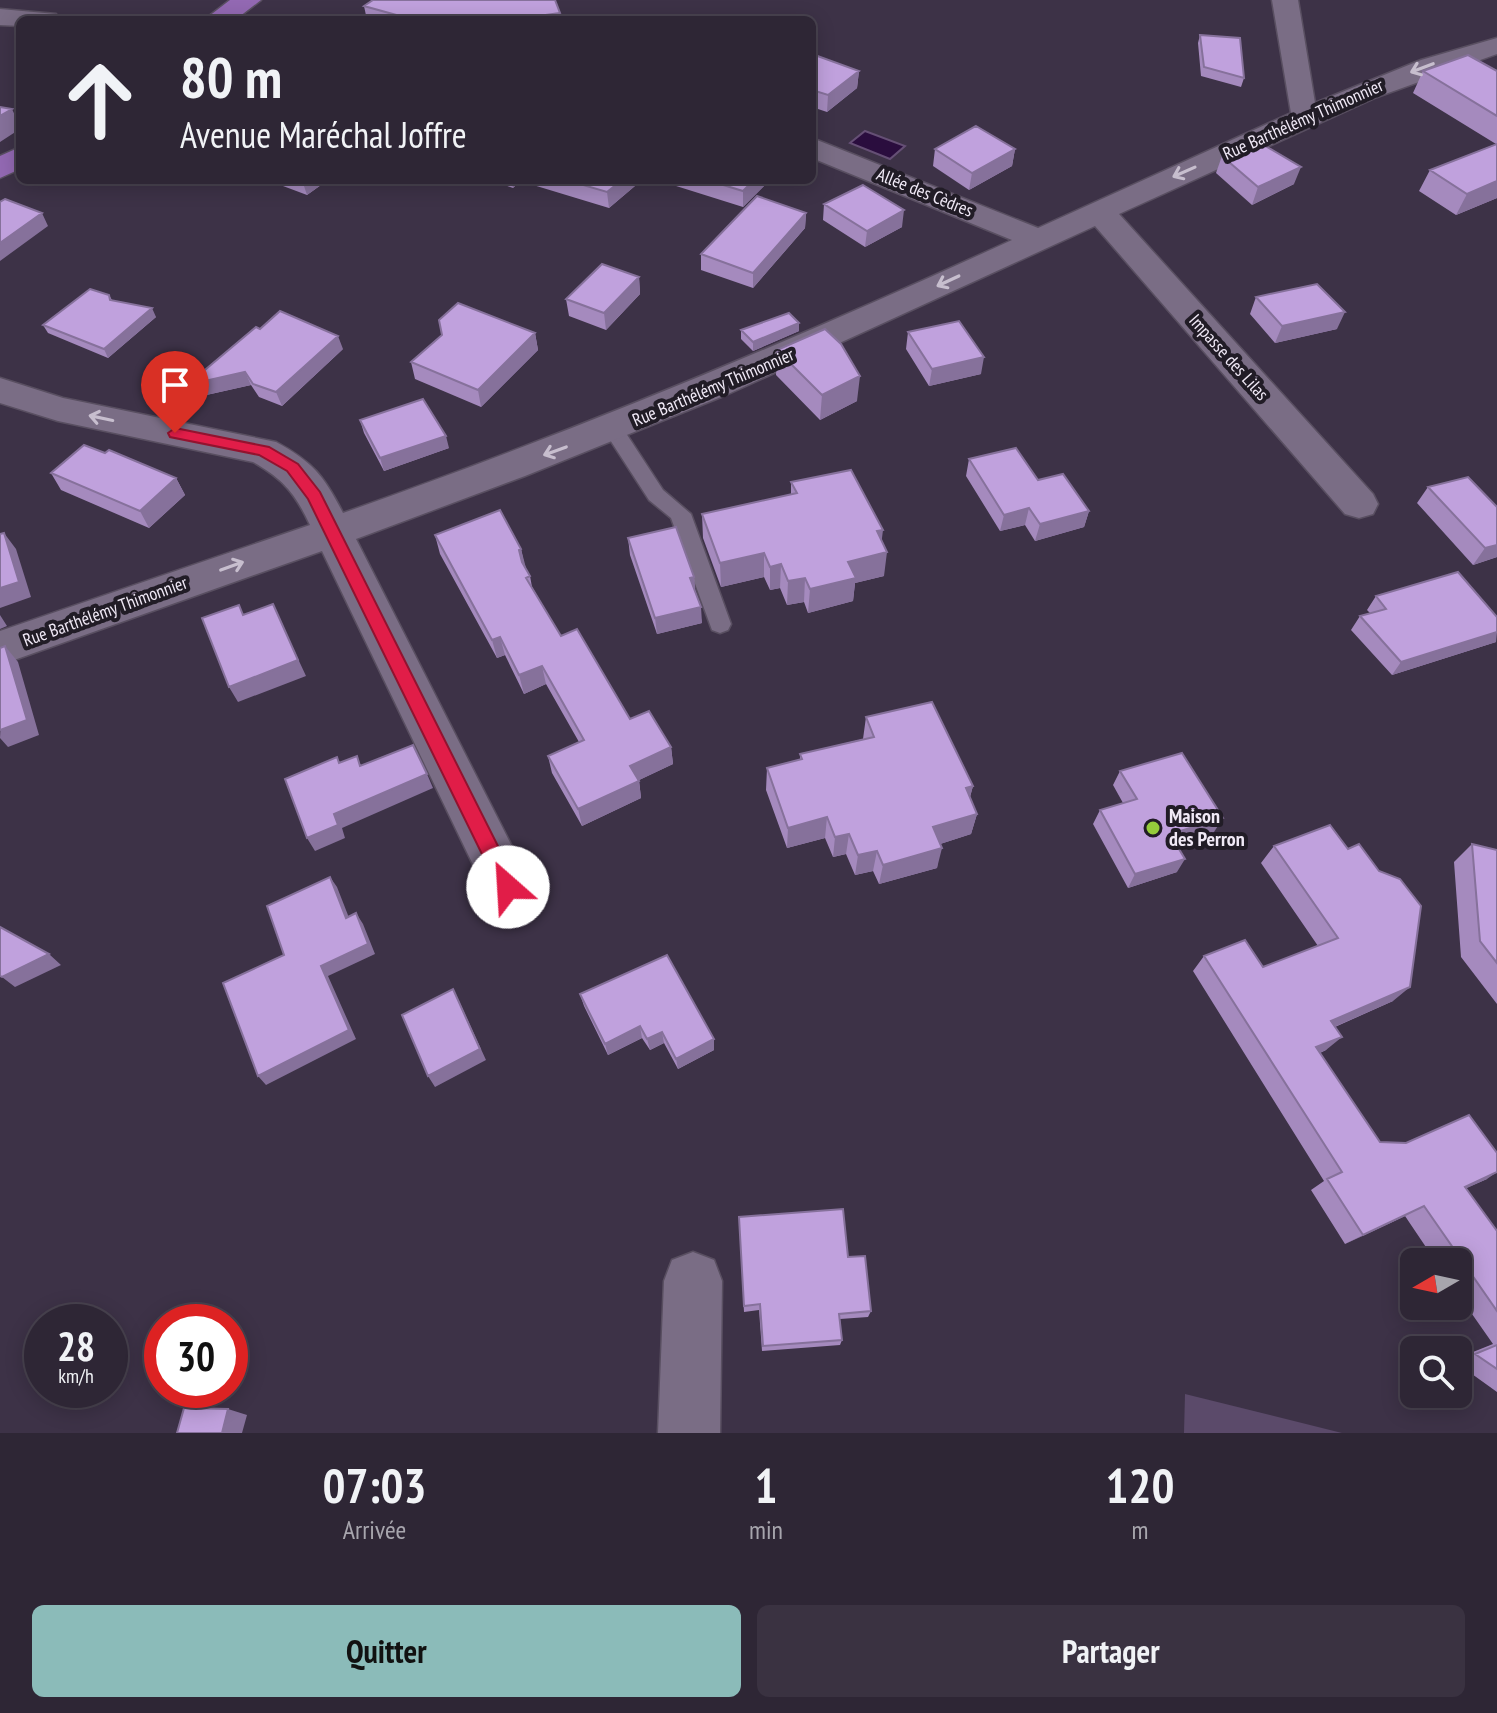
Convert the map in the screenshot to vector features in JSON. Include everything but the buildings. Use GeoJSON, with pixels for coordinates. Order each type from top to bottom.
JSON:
{"type":"FeatureCollection","features":[{"type":"Feature","properties":{"kind":"main road"},"geometry":{"type":"LineString","coordinates":[[223,16],[248,0]]}},
{"type":"Feature","properties":{"kind":"main road"},"geometry":{"type":"LineString","coordinates":[[237,16],[261,0]]}},
{"type":"Feature","properties":{"kind":"street"},"geometry":{"type":"LineString","coordinates":[[1285,0],[1302,109],[1312,115]]}},
{"type":"Feature","properties":{"kind":"street","name":"Rue Barthélémy Thimonnier"},"geometry":{"type":"LineString","coordinates":[[0,648],[613,429],[813,344],[1098,210],[1425,66],[1497,46]]}},
{"type":"Feature","properties":{"kind":"street","name":"Allée des Cèdres"},"geometry":{"type":"LineString","coordinates":[[816,149],[1036,239]]}},
{"type":"Feature","properties":{"kind":"street","name":"Impasse des Lilas"},"geometry":{"type":"LineString","coordinates":[[1098,210],[1359,504]]}},
{"type":"Feature","properties":{"kind":"street"},"geometry":{"type":"LineString","coordinates":[[0,390],[58,409],[263,451],[292,467],[315,496],[508,887]]}},
{"type":"Feature","properties":{"kind":"street"},"geometry":{"type":"LineString","coordinates":[[689,1433],[693,1281]]}},
{"type":"Feature","properties":{"kind":"lane"},"geometry":{"type":"LineString","coordinates":[[613,429],[656,495],[680,514],[720,624]]}},
{"type":"Feature","properties":{"kind":"shaded area"},"geometry":{"type":"Polygon","coordinates":[[[865,131],[905,146],[890,159],[850,143],[865,131]]]}},
{"type":"Feature","properties":{"kind":"shaded area"},"geometry":{"type":"Polygon","coordinates":[[[1185,1394],[1342,1433],[1184,1433],[1185,1394]]]}},
{"type":"Feature","properties":{"kind":"place","name":"Maison des Perron"},"geometry":{"type":"Point","coordinates":[1153,828]}},
{"type":"Feature","properties":{"kind":"route"},"geometry":{"type":"LineString","coordinates":[[175,433],[263,451],[292,467],[315,496],[508,887]]}}]}
